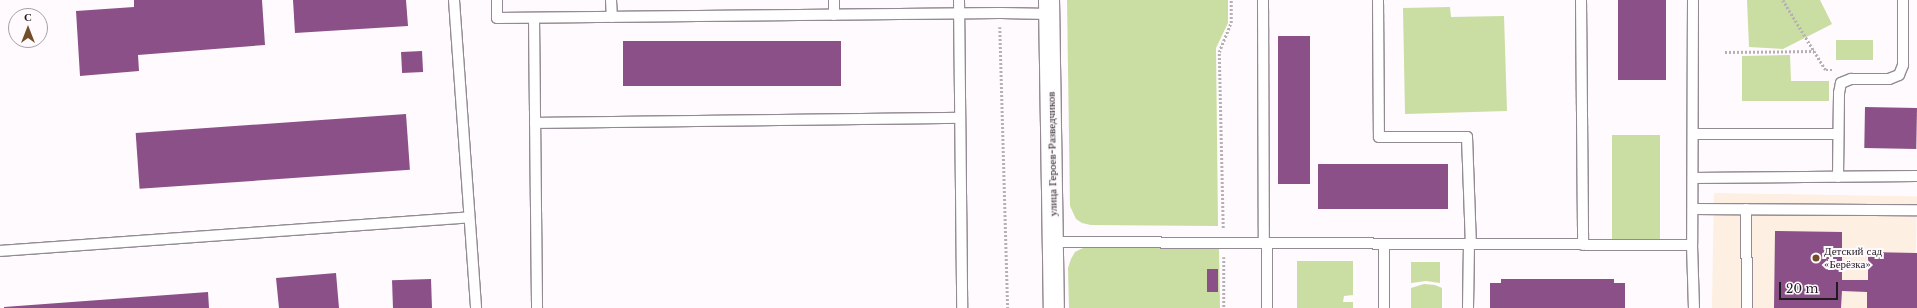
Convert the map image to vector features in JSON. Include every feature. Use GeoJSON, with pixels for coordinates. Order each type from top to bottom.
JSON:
{"type":"FeatureCollection","features":[{"type":"Feature","properties":{"kind":"street","name":"улица Героев-Разведчиков"},"geometry":{"type":"LineString","coordinates":[[1050,7],[1054,308]]}},
{"type":"Feature","properties":{"kind":"lane"},"geometry":{"type":"LineString","coordinates":[[454,0],[476,308]]}},
{"type":"Feature","properties":{"kind":"lane"},"geometry":{"type":"LineString","coordinates":[[496,0],[497,18],[999,13],[1050,7]]}},
{"type":"Feature","properties":{"kind":"lane"},"geometry":{"type":"LineString","coordinates":[[611,0],[612,17]]}},
{"type":"Feature","properties":{"kind":"lane"},"geometry":{"type":"LineString","coordinates":[[834,0],[834,15]]}},
{"type":"Feature","properties":{"kind":"lane"},"geometry":{"type":"LineString","coordinates":[[959,0],[962,308]]}},
{"type":"Feature","properties":{"kind":"lane"},"geometry":{"type":"LineString","coordinates":[[1263,0],[1267,308]]}},
{"type":"Feature","properties":{"kind":"lane"},"geometry":{"type":"LineString","coordinates":[[1378,0],[1379,137],[1467,137],[1470,244],[1468,308]]}},
{"type":"Feature","properties":{"kind":"lane"},"geometry":{"type":"LineString","coordinates":[[1581,0],[1583,245]]}},
{"type":"Feature","properties":{"kind":"lane"},"geometry":{"type":"LineString","coordinates":[[1693,0],[1692,245],[1694,308]]}},
{"type":"Feature","properties":{"kind":"lane"},"geometry":{"type":"LineString","coordinates":[[1838,177],[1839,93],[1841,83],[1851,79],[1889,79],[1899,75],[1903,65],[1903,0]]}},
{"type":"Feature","properties":{"kind":"lane"},"geometry":{"type":"LineString","coordinates":[[534,18],[537,308]]}},
{"type":"Feature","properties":{"kind":"lane"},"geometry":{"type":"LineString","coordinates":[[535,123],[960,118]]}},
{"type":"Feature","properties":{"kind":"lane"},"geometry":{"type":"LineString","coordinates":[[1693,134],[1838,134]]}},
{"type":"Feature","properties":{"kind":"lane"},"geometry":{"type":"LineString","coordinates":[[1693,178],[1917,176]]}},
{"type":"Feature","properties":{"kind":"lane"},"geometry":{"type":"LineString","coordinates":[[1693,209],[1917,210]]}},
{"type":"Feature","properties":{"kind":"lane"},"geometry":{"type":"LineString","coordinates":[[1746,209],[1747,308]]}},
{"type":"Feature","properties":{"kind":"lane"},"geometry":{"type":"LineString","coordinates":[[0,251],[469,217]]}},
{"type":"Feature","properties":{"kind":"lane"},"geometry":{"type":"LineString","coordinates":[[1053,242],[1692,245]]}},
{"type":"Feature","properties":{"kind":"lane"},"geometry":{"type":"LineString","coordinates":[[1384,244],[1384,308]]}},
{"type":"Feature","properties":{"kind":"path"},"geometry":{"type":"LineString","coordinates":[[1224,308],[1224,243],[1219,52],[1231,23],[1231,0]]}},
{"type":"Feature","properties":{"kind":"path"},"geometry":{"type":"LineString","coordinates":[[1783,0],[1826,70],[1841,70]]}},
{"type":"Feature","properties":{"kind":"path"},"geometry":{"type":"LineString","coordinates":[[999,13],[1008,308]]}},
{"type":"Feature","properties":{"kind":"path"},"geometry":{"type":"LineString","coordinates":[[1725,52],[1814,51]]}},
{"type":"Feature","properties":{"kind":"shaded area","name":"Детский сад «Берёзка»"},"geometry":{"type":"Polygon","coordinates":[[[1714,193],[1917,197],[1915,308],[1712,308],[1714,193]]]}},
{"type":"Feature","properties":{"kind":"green space"},"geometry":{"type":"Polygon","coordinates":[[[1067,0],[1228,0],[1228,23],[1216,48],[1218,226],[1091,225],[1082,223],[1076,219],[1070,206],[1067,0]]]}},
{"type":"Feature","properties":{"kind":"green space"},"geometry":{"type":"Polygon","coordinates":[[[1747,0],[1820,0],[1832,24],[1783,49],[1749,47],[1747,0]]]}},
{"type":"Feature","properties":{"kind":"green space"},"geometry":{"type":"Polygon","coordinates":[[[1450,7],[1451,17],[1504,16],[1507,111],[1405,114],[1403,8],[1450,7]]]}},
{"type":"Feature","properties":{"kind":"green space"},"geometry":{"type":"Polygon","coordinates":[[[1836,40],[1873,40],[1873,60],[1836,60],[1836,40]]]}},
{"type":"Feature","properties":{"kind":"green space"},"geometry":{"type":"Polygon","coordinates":[[[1790,55],[1791,81],[1829,81],[1829,101],[1742,101],[1742,56],[1790,55]]]}},
{"type":"Feature","properties":{"kind":"green space"},"geometry":{"type":"Polygon","coordinates":[[[1612,135],[1660,135],[1660,239],[1612,239],[1612,135]]]}},
{"type":"Feature","properties":{"kind":"green space"},"geometry":{"type":"Polygon","coordinates":[[[1083,248],[1219,249],[1220,308],[1069,308],[1068,268],[1071,259],[1075,252],[1083,248]]]}},
{"type":"Feature","properties":{"kind":"green space"},"geometry":{"type":"Polygon","coordinates":[[[1297,261],[1353,261],[1353,295],[1344,296],[1343,302],[1353,302],[1353,308],[1297,308],[1297,261]]]}},
{"type":"Feature","properties":{"kind":"green space"},"geometry":{"type":"Polygon","coordinates":[[[1411,262],[1440,262],[1440,283],[1426,281],[1411,283],[1411,262]]]}},
{"type":"Feature","properties":{"kind":"green space"},"geometry":{"type":"Polygon","coordinates":[[[1424,284],[1435,285],[1442,288],[1442,308],[1411,308],[1411,288],[1424,284]]]}},
{"type":"Feature","properties":{"kind":"building"},"geometry":{"type":"Polygon","coordinates":[[[134,0],[262,0],[265,45],[138,55],[139,71],[80,76],[76,11],[134,7],[134,0]]]}},
{"type":"Feature","properties":{"kind":"building"},"geometry":{"type":"Polygon","coordinates":[[[293,0],[406,0],[408,26],[295,33],[293,0]]]}},
{"type":"Feature","properties":{"kind":"building"},"geometry":{"type":"Polygon","coordinates":[[[1618,0],[1666,0],[1666,80],[1618,80],[1618,0]]]}},
{"type":"Feature","properties":{"kind":"building"},"geometry":{"type":"Polygon","coordinates":[[[1278,36],[1310,36],[1310,184],[1278,184],[1278,36]]]}},
{"type":"Feature","properties":{"kind":"building"},"geometry":{"type":"Polygon","coordinates":[[[623,41],[841,41],[841,86],[623,86],[623,41]]]}},
{"type":"Feature","properties":{"kind":"building"},"geometry":{"type":"Polygon","coordinates":[[[422,51],[423,72],[402,73],[401,52],[422,51]]]}},
{"type":"Feature","properties":{"kind":"building"},"geometry":{"type":"Polygon","coordinates":[[[1865,107],[1917,108],[1916,149],[1864,148],[1865,107]]]}},
{"type":"Feature","properties":{"kind":"building"},"geometry":{"type":"Polygon","coordinates":[[[406,114],[410,170],[140,189],[136,133],[406,114]]]}},
{"type":"Feature","properties":{"kind":"building"},"geometry":{"type":"Polygon","coordinates":[[[1318,164],[1448,164],[1448,209],[1318,209],[1318,164]]]}},
{"type":"Feature","properties":{"kind":"building"},"geometry":{"type":"Polygon","coordinates":[[[1775,231],[1842,232],[1842,280],[1868,280],[1868,252],[1917,253],[1917,308],[1867,308],[1867,292],[1842,291],[1841,308],[1774,308],[1775,231]]]}},
{"type":"Feature","properties":{"kind":"building"},"geometry":{"type":"Polygon","coordinates":[[[1207,269],[1218,269],[1218,292],[1207,292],[1207,269]]]}},
{"type":"Feature","properties":{"kind":"building"},"geometry":{"type":"Polygon","coordinates":[[[336,273],[339,308],[279,308],[276,278],[336,273]]]}},
{"type":"Feature","properties":{"kind":"building"},"geometry":{"type":"Polygon","coordinates":[[[431,279],[432,308],[393,308],[392,280],[431,279]]]}},
{"type":"Feature","properties":{"kind":"building"},"geometry":{"type":"Polygon","coordinates":[[[1501,279],[1614,279],[1614,283],[1625,283],[1625,308],[1490,308],[1490,283],[1501,283],[1501,279]]]}},
{"type":"Feature","properties":{"kind":"building"},"geometry":{"type":"Polygon","coordinates":[[[208,292],[209,308],[4,308],[4,307],[208,292]]]}},
{"type":"Feature","properties":{"kind":"place","name":"Детский сад «Берёзка»"},"geometry":{"type":"Point","coordinates":[1816,258]}}]}
